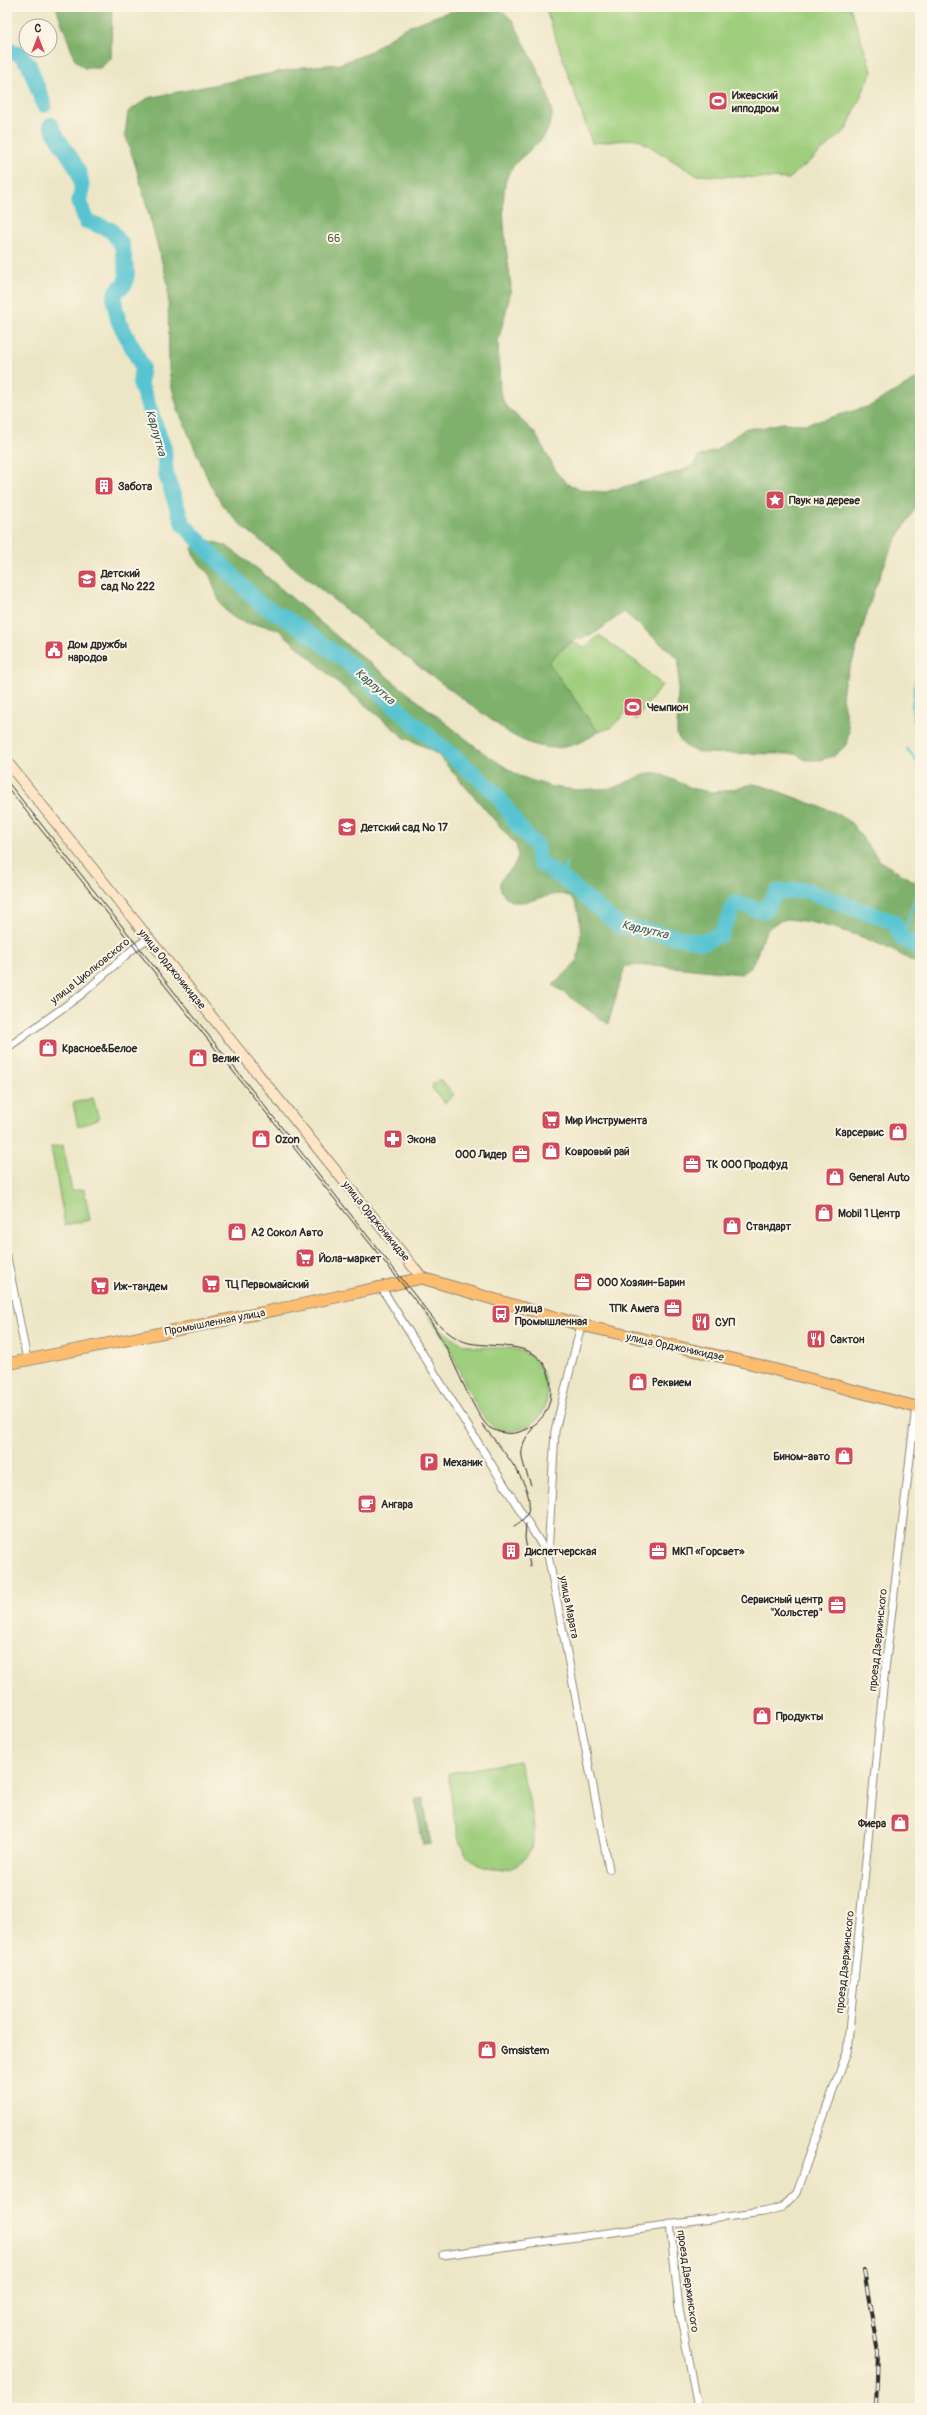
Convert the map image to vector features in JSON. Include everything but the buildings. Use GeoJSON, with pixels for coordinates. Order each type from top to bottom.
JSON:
{"type":"FeatureCollection","features":[{"type":"Feature","properties":{"kind":"main road","name":"улица Орджоникидзе"},"geometry":{"type":"LineString","coordinates":[[7,762],[147,939],[422,1278],[581,1325],[750,1363],[918,1407]]}},
{"type":"Feature","properties":{"kind":"main road","name":"Промышленная улица"},"geometry":{"type":"LineString","coordinates":[[7,1364],[295,1306],[422,1278]]}},
{"type":"Feature","properties":{"kind":"street","name":"улица Циолковского"},"geometry":{"type":"LineString","coordinates":[[7,1048],[82,994],[133,948],[147,939]]}},
{"type":"Feature","properties":{"kind":"street"},"geometry":{"type":"LineString","coordinates":[[7,1257],[27,1360]]}},
{"type":"Feature","properties":{"kind":"street"},"geometry":{"type":"LineString","coordinates":[[381,1287],[548,1555]]}},
{"type":"Feature","properties":{"kind":"street","name":"улица Марата"},"geometry":{"type":"LineString","coordinates":[[581,1325],[555,1431],[548,1555],[609,1869]]}},
{"type":"Feature","properties":{"kind":"street","name":"проезд Дзержинского"},"geometry":{"type":"LineString","coordinates":[[698,2408],[679,2308],[670,2224],[763,2212],[782,2207],[796,2193],[847,2052],[884,1678],[918,1407]]}},
{"type":"Feature","properties":{"kind":"street"},"geometry":{"type":"LineString","coordinates":[[443,2255],[670,2224]]}},
{"type":"Feature","properties":{"kind":"green space"},"geometry":{"type":"Polygon","coordinates":[[[56,7],[112,7],[111,59],[100,68],[84,68],[75,60],[56,7]]]}},
{"type":"Feature","properties":{"kind":"green space","name":"66"},"geometry":{"type":"Polygon","coordinates":[[[489,7],[500,10],[513,21],[542,80],[552,114],[550,126],[544,136],[514,165],[507,177],[504,188],[504,231],[511,286],[509,300],[498,341],[500,392],[505,405],[535,433],[557,473],[568,484],[581,490],[605,492],[684,470],[693,465],[698,457],[716,450],[746,428],[760,428],[782,423],[805,424],[819,421],[870,406],[920,377],[920,500],[892,547],[874,590],[852,663],[844,682],[842,698],[849,730],[846,745],[834,756],[820,760],[806,760],[795,754],[703,753],[694,751],[687,747],[677,735],[679,659],[624,612],[595,633],[570,642],[548,662],[598,732],[576,744],[565,747],[543,747],[532,744],[509,733],[382,639],[241,525],[224,507],[211,486],[178,410],[172,388],[169,369],[168,284],[136,167],[125,134],[128,112],[148,98],[303,67],[340,64],[368,53],[403,29],[417,23],[448,12],[489,7]]]}},
{"type":"Feature","properties":{"kind":"green space","name":"Ижевский ипподром"},"geometry":{"type":"Polygon","coordinates":[[[545,7],[850,7],[872,71],[846,130],[789,179],[696,175],[638,139],[592,143],[545,7]]]}},
{"type":"Feature","properties":{"kind":"green space"},"geometry":{"type":"Polygon","coordinates":[[[206,540],[225,545],[259,570],[347,645],[485,754],[519,776],[552,787],[576,790],[613,788],[648,773],[658,773],[694,789],[711,792],[725,791],[753,784],[766,787],[834,812],[851,823],[881,862],[920,885],[920,966],[890,949],[856,935],[839,929],[804,921],[787,919],[776,923],[768,929],[763,937],[754,962],[749,969],[741,974],[654,965],[625,966],[608,1024],[553,985],[573,966],[578,957],[580,928],[574,901],[570,897],[562,894],[525,902],[516,902],[508,899],[502,892],[500,886],[501,880],[513,867],[516,861],[518,854],[516,845],[439,756],[428,748],[405,738],[335,680],[279,630],[268,626],[244,623],[228,613],[221,604],[211,578],[192,552],[193,547],[197,543],[206,540]]]}},
{"type":"Feature","properties":{"kind":"green space"},"geometry":{"type":"Polygon","coordinates":[[[599,635],[639,664],[662,685],[636,720],[626,713],[610,728],[598,732],[548,662],[570,642],[586,647],[599,635]]]}},
{"type":"Feature","properties":{"kind":"green space"},"geometry":{"type":"Polygon","coordinates":[[[440,1079],[454,1095],[444,1103],[432,1088],[433,1084],[440,1079]]]}},
{"type":"Feature","properties":{"kind":"green space"},"geometry":{"type":"Polygon","coordinates":[[[93,1098],[99,1119],[78,1127],[73,1103],[93,1098]]]}},
{"type":"Feature","properties":{"kind":"green space"},"geometry":{"type":"Polygon","coordinates":[[[63,1145],[72,1191],[84,1189],[90,1220],[65,1225],[51,1147],[63,1145]]]}},
{"type":"Feature","properties":{"kind":"green space"},"geometry":{"type":"Polygon","coordinates":[[[418,1302],[428,1315],[446,1333],[459,1342],[476,1347],[517,1349],[532,1358],[538,1364],[545,1380],[547,1398],[546,1405],[536,1421],[528,1426],[510,1431],[499,1429],[488,1422],[470,1393],[444,1339],[418,1302]]]}},
{"type":"Feature","properties":{"kind":"green space"},"geometry":{"type":"Polygon","coordinates":[[[519,1761],[533,1818],[534,1836],[531,1849],[516,1865],[505,1869],[494,1869],[483,1866],[472,1860],[464,1851],[460,1843],[455,1824],[448,1773],[519,1761]]]}},
{"type":"Feature","properties":{"kind":"green space"},"geometry":{"type":"Polygon","coordinates":[[[423,1798],[431,1844],[423,1845],[415,1799],[423,1798]]]}},
{"type":"Feature","properties":{"kind":"waterway","name":"Карлутка"},"geometry":{"type":"LineString","coordinates":[[7,50],[20,54],[29,65],[44,105]]}},
{"type":"Feature","properties":{"kind":"waterway","name":"Карлутка"},"geometry":{"type":"LineString","coordinates":[[51,125],[78,171],[82,190],[79,201],[86,221],[111,230],[122,245],[127,274],[125,284],[116,291],[114,300],[118,320],[142,366],[140,383],[164,449],[166,475],[183,524],[260,604],[292,622],[346,661],[419,728],[480,779],[498,796],[518,826],[536,846],[539,862],[565,880],[619,926],[704,942],[721,934],[735,903],[764,911],[777,892],[805,890],[894,922],[902,938],[920,948]]}},
{"type":"Feature","properties":{"kind":"waterway"},"geometry":{"type":"LineString","coordinates":[[915,729],[912,706],[920,653]]}},
{"type":"Feature","properties":{"kind":"waterway"},"geometry":{"type":"LineString","coordinates":[[907,749],[920,765]]}},
{"type":"Feature","properties":{"kind":"waterway"},"geometry":{"type":"LineString","coordinates":[[565,880],[566,862]]}},
{"type":"Feature","properties":{"kind":"waterway"},"geometry":{"type":"LineString","coordinates":[[902,938],[918,890]]}},
{"type":"Feature","properties":{"kind":"tram line"},"geometry":{"type":"LineString","coordinates":[[7,781],[436,1322],[451,1335],[464,1342],[518,1348],[529,1351],[538,1357],[545,1367],[550,1380],[551,1393],[547,1409],[543,1416],[534,1425],[519,1432],[504,1433],[490,1428],[485,1423],[472,1403],[445,1345],[426,1314],[7,787]]}},
{"type":"Feature","properties":{"kind":"tram line"},"geometry":{"type":"LineString","coordinates":[[482,1424],[507,1456],[524,1483],[528,1496],[529,1508],[523,1519],[514,1526]]}},
{"type":"Feature","properties":{"kind":"tram line"},"geometry":{"type":"LineString","coordinates":[[531,1485],[523,1462],[522,1450],[527,1436],[533,1428]]}},
{"type":"Feature","properties":{"kind":"tram line"},"geometry":{"type":"LineString","coordinates":[[526,1524],[525,1538],[530,1566]]}},
{"type":"Feature","properties":{"kind":"railway"},"geometry":{"type":"LineString","coordinates":[[864,2271],[878,2353],[876,2408]]}},
{"type":"Feature","properties":{"kind":"place","name":"Ижевский ипподром"},"geometry":{"type":"Point","coordinates":[718,101]}},
{"type":"Feature","properties":{"kind":"place","name":"Забота"},"geometry":{"type":"Point","coordinates":[104,486]}},
{"type":"Feature","properties":{"kind":"place","name":"Паук на дереве"},"geometry":{"type":"Point","coordinates":[775,500]}},
{"type":"Feature","properties":{"kind":"place","name":"Детский сад № 222"},"geometry":{"type":"Point","coordinates":[87,579]}},
{"type":"Feature","properties":{"kind":"place","name":"Дом дружбы народов"},"geometry":{"type":"Point","coordinates":[54,650]}},
{"type":"Feature","properties":{"kind":"place","name":"Чемпион"},"geometry":{"type":"Point","coordinates":[633,707]}},
{"type":"Feature","properties":{"kind":"place","name":"Детский сад № 17"},"geometry":{"type":"Point","coordinates":[347,827]}},
{"type":"Feature","properties":{"kind":"place","name":"Красное&Белое"},"geometry":{"type":"Point","coordinates":[48,1048]}},
{"type":"Feature","properties":{"kind":"place","name":"Велик"},"geometry":{"type":"Point","coordinates":[198,1058]}},
{"type":"Feature","properties":{"kind":"place","name":"Мир Инструмента"},"geometry":{"type":"Point","coordinates":[551,1120]}},
{"type":"Feature","properties":{"kind":"place","name":"Карсервис"},"geometry":{"type":"Point","coordinates":[898,1132]}},
{"type":"Feature","properties":{"kind":"place","name":"Ozon"},"geometry":{"type":"Point","coordinates":[261,1139]}},
{"type":"Feature","properties":{"kind":"place","name":"Экона"},"geometry":{"type":"Point","coordinates":[393,1139]}},
{"type":"Feature","properties":{"kind":"place","name":"Ковровый рай"},"geometry":{"type":"Point","coordinates":[551,1151]}},
{"type":"Feature","properties":{"kind":"place","name":"ООО Лидер"},"geometry":{"type":"Point","coordinates":[521,1154]}},
{"type":"Feature","properties":{"kind":"place","name":"ТК ООО Продфуд"},"geometry":{"type":"Point","coordinates":[692,1164]}},
{"type":"Feature","properties":{"kind":"place","name":"General Auto"},"geometry":{"type":"Point","coordinates":[835,1177]}},
{"type":"Feature","properties":{"kind":"place","name":"Mobil 1 Центр"},"geometry":{"type":"Point","coordinates":[824,1213]}},
{"type":"Feature","properties":{"kind":"place","name":"Стандарт"},"geometry":{"type":"Point","coordinates":[732,1226]}},
{"type":"Feature","properties":{"kind":"place","name":"А2 Сокол Авто"},"geometry":{"type":"Point","coordinates":[237,1232]}},
{"type":"Feature","properties":{"kind":"place","name":"Йола-маркет"},"geometry":{"type":"Point","coordinates":[305,1258]}},
{"type":"Feature","properties":{"kind":"place","name":"ООО Хозяин-Барин"},"geometry":{"type":"Point","coordinates":[583,1282]}},
{"type":"Feature","properties":{"kind":"place","name":"ТЦ Первомайский"},"geometry":{"type":"Point","coordinates":[211,1284]}},
{"type":"Feature","properties":{"kind":"place","name":"Иж-тандем"},"geometry":{"type":"Point","coordinates":[100,1286]}},
{"type":"Feature","properties":{"kind":"place","name":"ТПК Амега"},"geometry":{"type":"Point","coordinates":[673,1308]}},
{"type":"Feature","properties":{"kind":"place","name":"улица Промышленная"},"geometry":{"type":"Point","coordinates":[501,1314]}},
{"type":"Feature","properties":{"kind":"place","name":"СУП"},"geometry":{"type":"Point","coordinates":[701,1322]}},
{"type":"Feature","properties":{"kind":"place","name":"Сактон"},"geometry":{"type":"Point","coordinates":[816,1339]}},
{"type":"Feature","properties":{"kind":"place","name":"Реквием"},"geometry":{"type":"Point","coordinates":[638,1382]}},
{"type":"Feature","properties":{"kind":"place","name":"Бином-авто"},"geometry":{"type":"Point","coordinates":[844,1456]}},
{"type":"Feature","properties":{"kind":"place","name":"Механик"},"geometry":{"type":"Point","coordinates":[429,1462]}},
{"type":"Feature","properties":{"kind":"place","name":"Ангара"},"geometry":{"type":"Point","coordinates":[367,1504]}},
{"type":"Feature","properties":{"kind":"place","name":"Диспетчерская"},"geometry":{"type":"Point","coordinates":[511,1551]}},
{"type":"Feature","properties":{"kind":"place","name":"МКП «Горсвет»"},"geometry":{"type":"Point","coordinates":[658,1551]}},
{"type":"Feature","properties":{"kind":"place","name":"Сервисный центр \"Хольстер\""},"geometry":{"type":"Point","coordinates":[837,1605]}},
{"type":"Feature","properties":{"kind":"place","name":"Продукты"},"geometry":{"type":"Point","coordinates":[762,1716]}},
{"type":"Feature","properties":{"kind":"place","name":"Фиера"},"geometry":{"type":"Point","coordinates":[900,1823]}},
{"type":"Feature","properties":{"kind":"place","name":"Gmsistem"},"geometry":{"type":"Point","coordinates":[487,2050]}}]}
